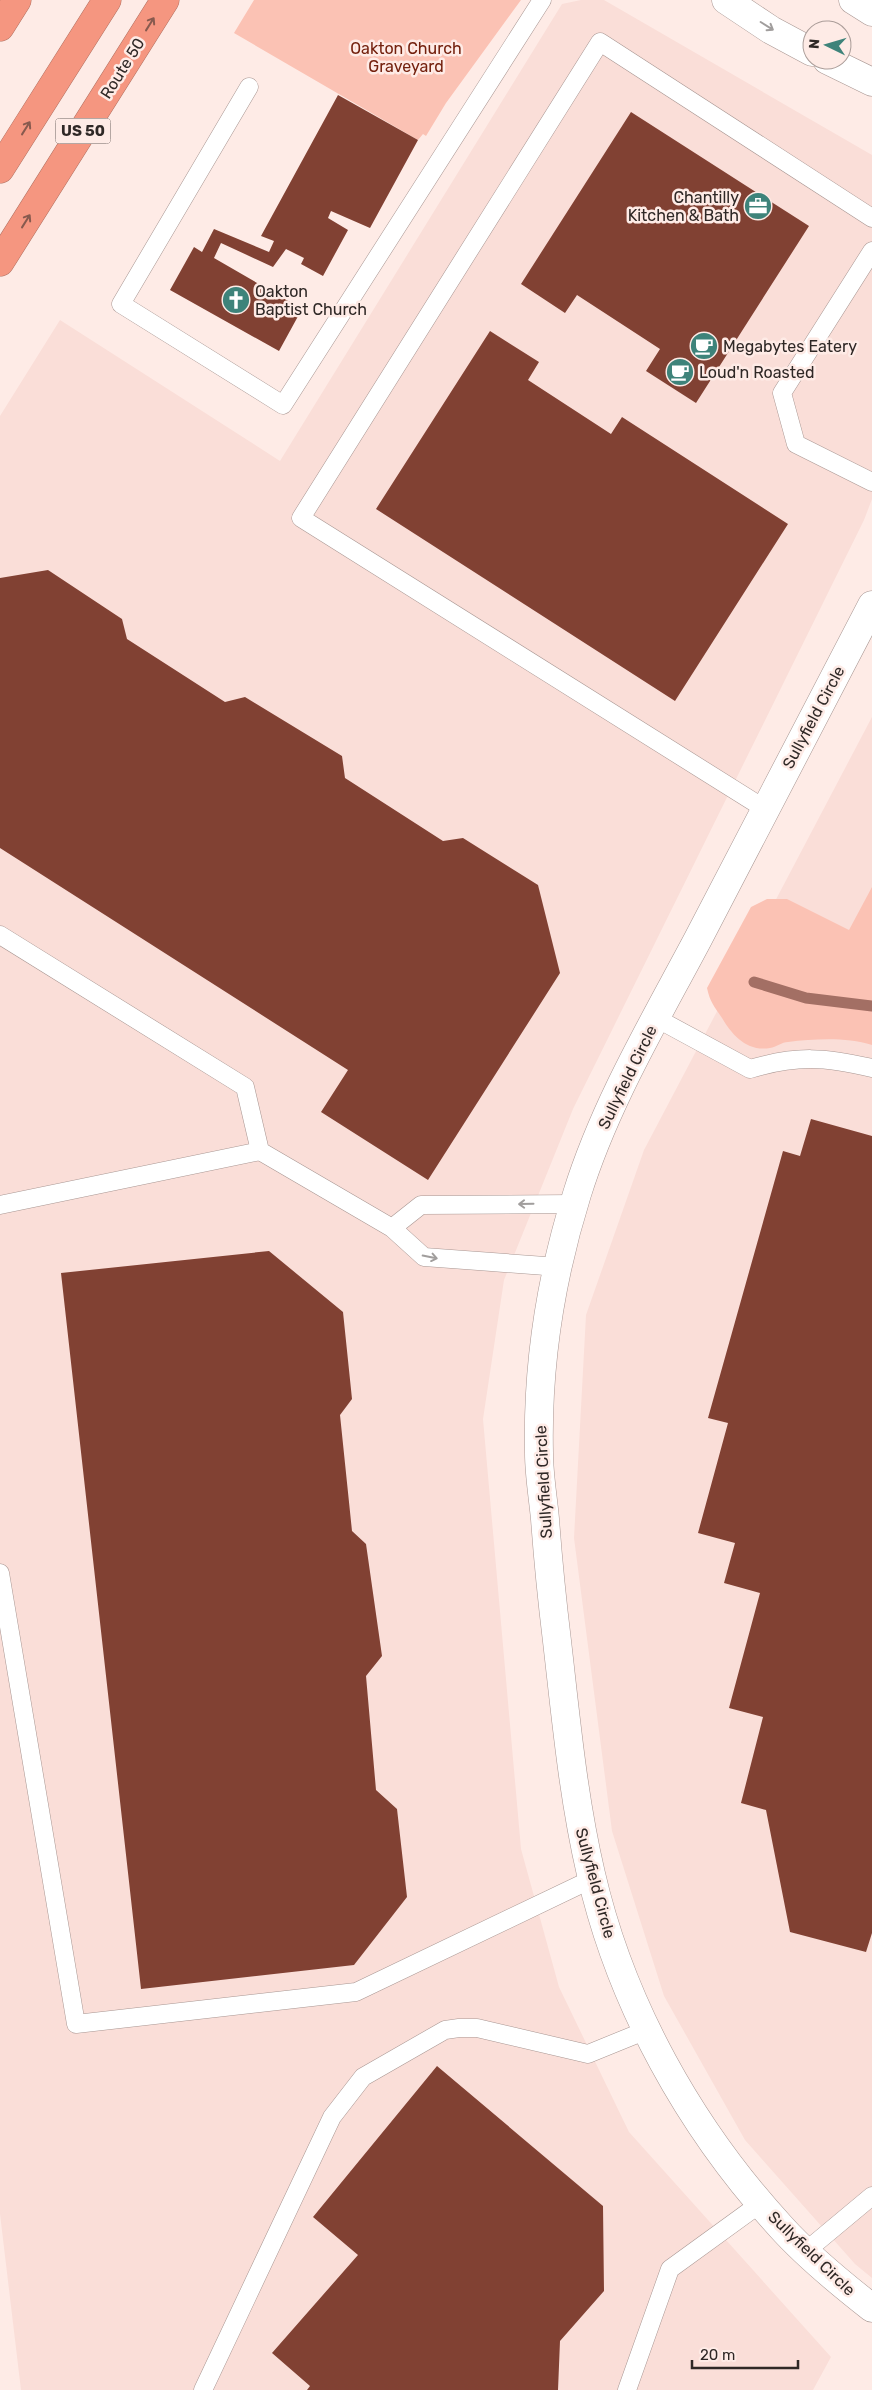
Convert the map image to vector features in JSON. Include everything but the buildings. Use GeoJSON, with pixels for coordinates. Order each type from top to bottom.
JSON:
{"type":"FeatureCollection","features":[{"type":"Feature","properties":{"kind":"highway"},"geometry":{"type":"LineString","coordinates":[[0,27],[17,0]]}},
{"type":"Feature","properties":{"kind":"highway"},"geometry":{"type":"LineString","coordinates":[[0,169],[107,0]]}},
{"type":"Feature","properties":{"kind":"highway","name":"Route 50"},"geometry":{"type":"LineString","coordinates":[[0,262],[165,0]]}},
{"type":"Feature","properties":{"kind":"street"},"geometry":{"type":"LineString","coordinates":[[726,0],[772,30],[802,46]]}},
{"type":"Feature","properties":{"kind":"street"},"geometry":{"type":"LineString","coordinates":[[847,70],[872,82]]}},
{"type":"Feature","properties":{"kind":"street","name":"Sullyfield Circle"},"geometry":{"type":"LineString","coordinates":[[872,605],[612,1103],[575,1204],[558,1267],[542,1359],[539,1454],[552,1597],[578,1811],[592,1878],[612,1944],[647,2030],[666,2068],[701,2124],[782,2228],[830,2275],[872,2308]]}},
{"type":"Feature","properties":{"kind":"lane"},"geometry":{"type":"LineString","coordinates":[[249,87],[121,304],[283,405],[542,0]]}},
{"type":"Feature","properties":{"kind":"lane"},"geometry":{"type":"LineString","coordinates":[[765,809],[301,518],[600,42],[872,218]]}},
{"type":"Feature","properties":{"kind":"lane"},"geometry":{"type":"LineString","coordinates":[[872,251],[782,393],[796,444],[872,482]]}},
{"type":"Feature","properties":{"kind":"lane"},"geometry":{"type":"LineString","coordinates":[[0,935],[245,1087],[260,1151]]}},
{"type":"Feature","properties":{"kind":"lane"},"geometry":{"type":"LineString","coordinates":[[656,1018],[750,1069],[779,1060],[827,1058],[872,1068]]}},
{"type":"Feature","properties":{"kind":"lane"},"geometry":{"type":"LineString","coordinates":[[0,1205],[260,1151],[392,1228],[424,1257],[558,1267]]}},
{"type":"Feature","properties":{"kind":"lane"},"geometry":{"type":"LineString","coordinates":[[392,1228],[421,1205],[575,1204]]}},
{"type":"Feature","properties":{"kind":"lane"},"geometry":{"type":"LineString","coordinates":[[0,1573],[76,2024],[356,1992],[592,1878]]}},
{"type":"Feature","properties":{"kind":"lane"},"geometry":{"type":"LineString","coordinates":[[203,2390],[332,2117],[363,2077],[445,2030],[477,2028],[588,2054],[647,2030]]}},
{"type":"Feature","properties":{"kind":"lane"},"geometry":{"type":"LineString","coordinates":[[806,2251],[872,2196]]}},
{"type":"Feature","properties":{"kind":"lane"},"geometry":{"type":"LineString","coordinates":[[627,2390],[670,2268],[760,2202]]}},
{"type":"Feature","properties":{"kind":"shaded area"},"geometry":{"type":"Polygon","coordinates":[[[581,0],[604,0],[872,155],[872,499],[864,520],[573,1109],[504,1280],[483,1419],[521,1849],[559,1987],[629,2132],[831,2357],[813,2390],[21,2390],[0,2214],[0,416],[60,320],[280,461],[562,4],[581,0]]]}},
{"type":"Feature","properties":{"kind":"shaded area"},"geometry":{"type":"Polygon","coordinates":[[[872,717],[872,2278],[855,2264],[745,2140],[664,1996],[612,1831],[574,1538],[586,1315],[644,1150],[872,717]]]}},
{"type":"Feature","properties":{"kind":"green space","name":"Oakton Church Graveyard"},"geometry":{"type":"Polygon","coordinates":[[[254,0],[521,0],[446,103],[426,136],[423,134],[418,140],[234,33],[254,0]]]}},
{"type":"Feature","properties":{"kind":"green space"},"geometry":{"type":"Polygon","coordinates":[[[872,887],[872,1045],[852,1041],[820,1040],[786,1042],[762,1049],[747,1045],[741,1041],[726,1024],[713,1004],[707,988],[751,907],[767,899],[787,899],[849,930],[872,887]]]}},
{"type":"Feature","properties":{"kind":"waterway"},"geometry":{"type":"LineString","coordinates":[[754,982],[806,998],[872,1006]]}},
{"type":"Feature","properties":{"kind":"place","name":"Chantilly Kitchen & Bath"},"geometry":{"type":"Point","coordinates":[758,206]}},
{"type":"Feature","properties":{"kind":"place","name":"Oakton Baptist Church"},"geometry":{"type":"Point","coordinates":[236,300]}},
{"type":"Feature","properties":{"kind":"place","name":"Megabytes Eatery"},"geometry":{"type":"Point","coordinates":[704,346]}},
{"type":"Feature","properties":{"kind":"place","name":"Loud'n Roasted"},"geometry":{"type":"Point","coordinates":[680,372]}}]}
